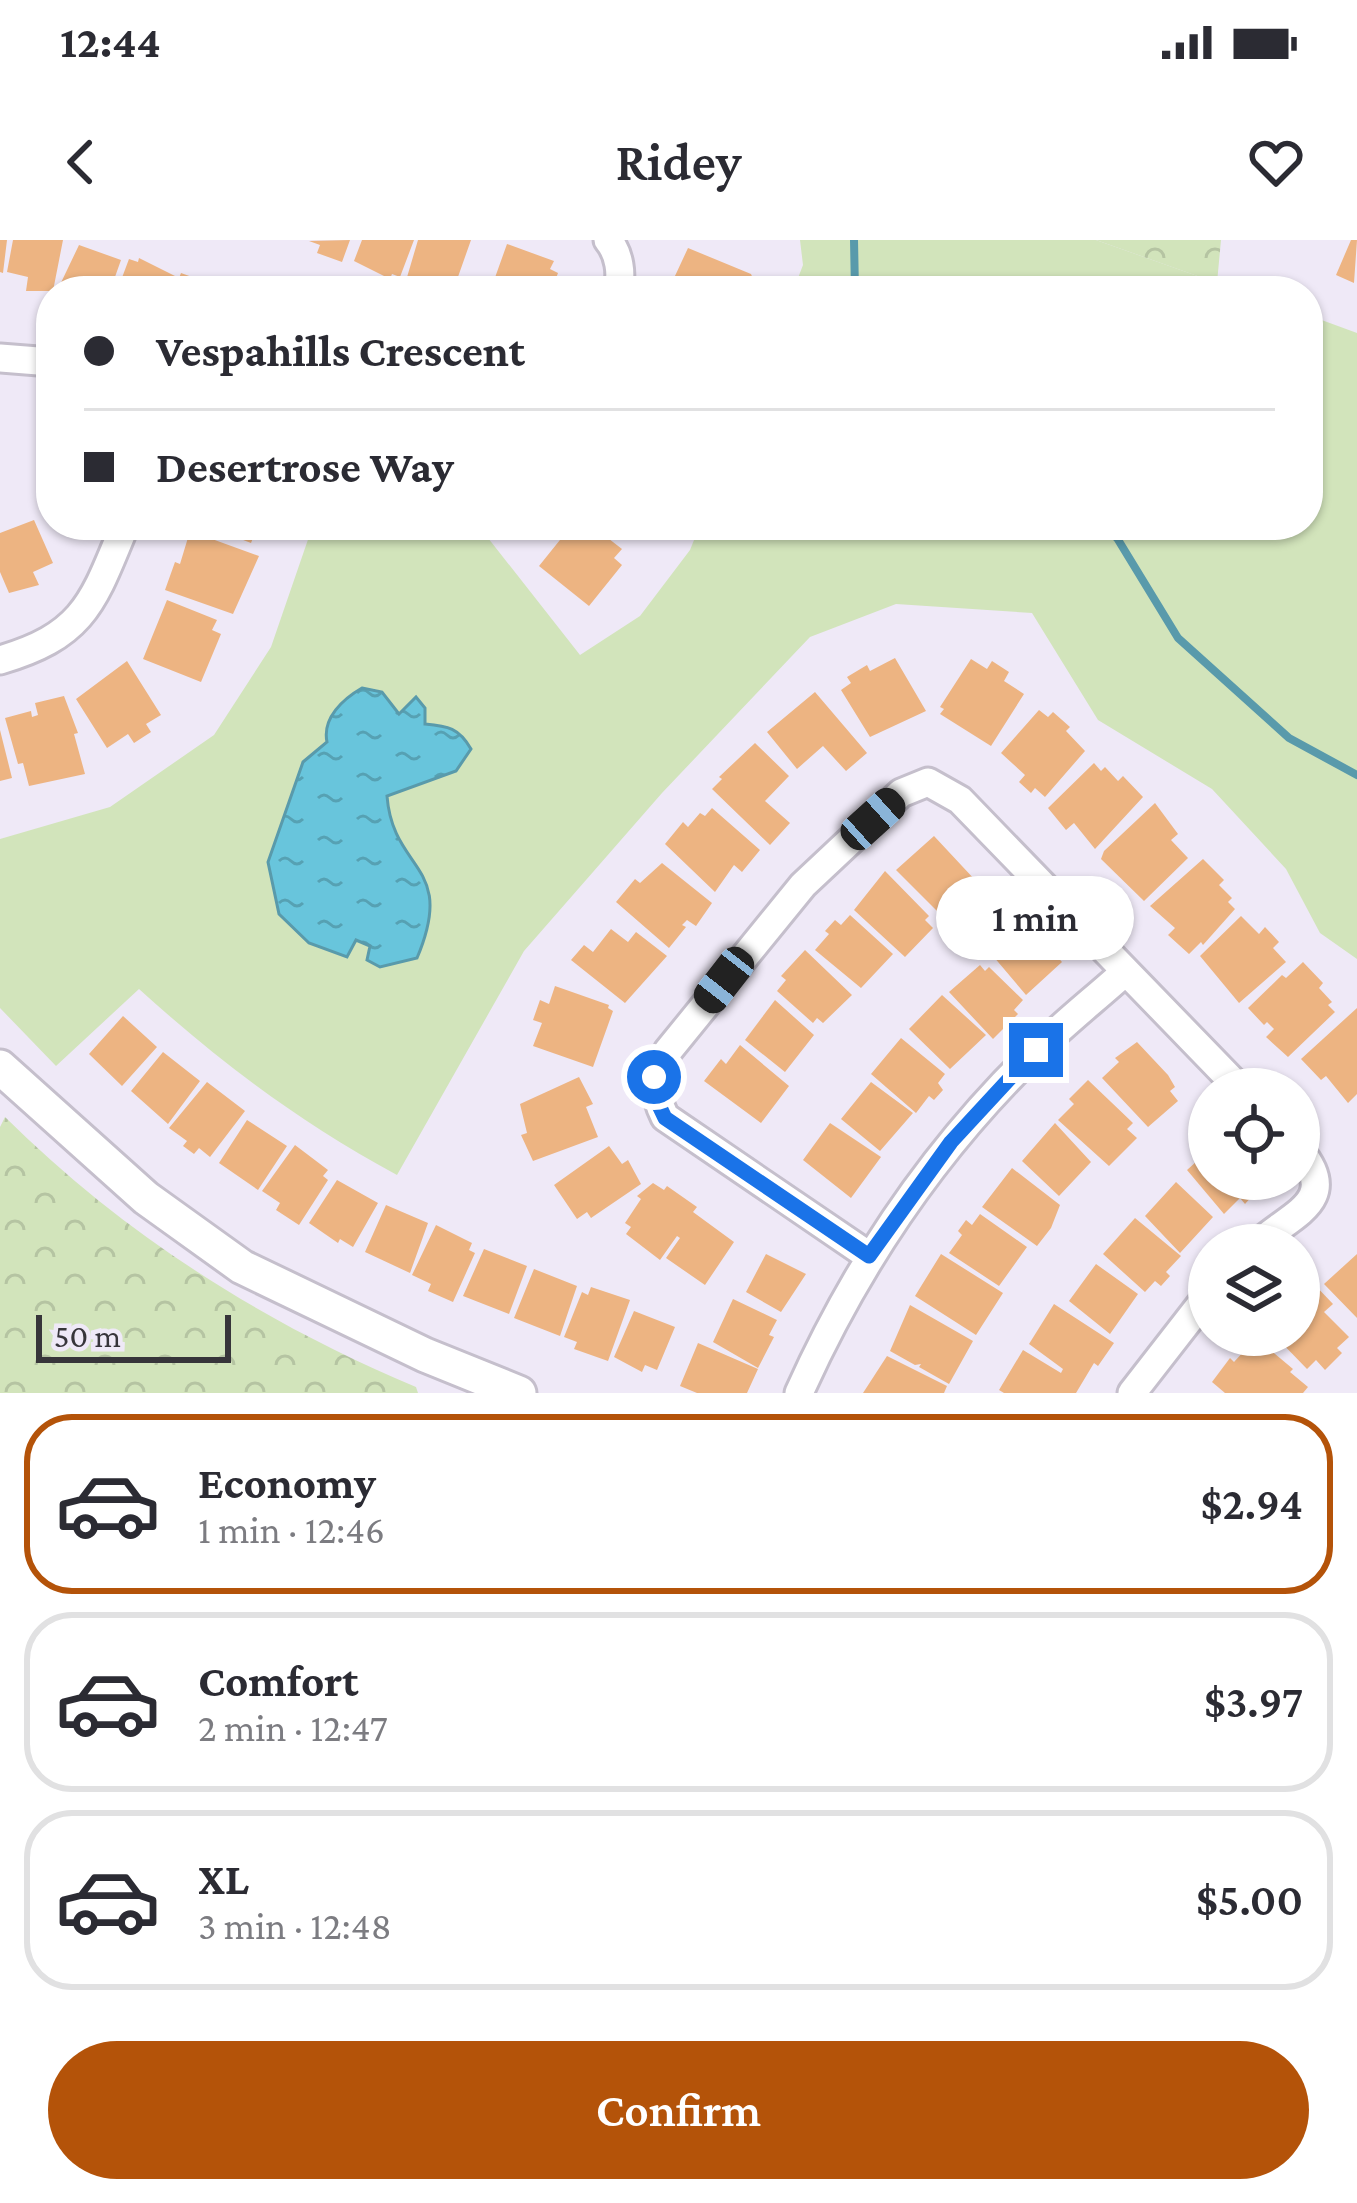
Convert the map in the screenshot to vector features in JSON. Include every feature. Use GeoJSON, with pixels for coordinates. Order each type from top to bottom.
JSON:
{"type":"FeatureCollection","features":[{"type":"Feature","properties":{"kind":"street"},"geometry":{"type":"LineString","coordinates":[[608,240],[615,248],[620,276]]}},
{"type":"Feature","properties":{"kind":"street"},"geometry":{"type":"LineString","coordinates":[[0,358],[36,361]]}},
{"type":"Feature","properties":{"kind":"street"},"geometry":{"type":"LineString","coordinates":[[0,660],[59,637],[80,620],[119,540]]}},
{"type":"Feature","properties":{"kind":"street"},"geometry":{"type":"LineString","coordinates":[[869,1256],[665,1118],[655,1097],[654,1077],[668,1051],[803,885],[901,793],[928,782],[960,800],[1219,1068]]}},
{"type":"Feature","properties":{"kind":"street"},"geometry":{"type":"LineString","coordinates":[[799,1393],[869,1256],[922,1181],[1036,1050],[1125,972]]}},
{"type":"Feature","properties":{"kind":"street"},"geometry":{"type":"LineString","coordinates":[[0,1066],[146,1198],[242,1268],[497,1390]]}},
{"type":"Feature","properties":{"kind":"street"},"geometry":{"type":"LineString","coordinates":[[1286,1224],[1310,1207],[1312,1200]]}},
{"type":"Feature","properties":{"kind":"street"},"geometry":{"type":"LineString","coordinates":[[1132,1393],[1188,1321]]}},
{"type":"Feature","properties":{"kind":"green space"},"geometry":{"type":"Polygon","coordinates":[[[800,240],[1096,240],[1198,276],[799,276],[803,265],[800,240]]]}},
{"type":"Feature","properties":{"kind":"green space"},"geometry":{"type":"Polygon","coordinates":[[[1096,240],[1221,240],[1218,276],[1197,276],[1096,240]]]}},
{"type":"Feature","properties":{"kind":"green space"},"geometry":{"type":"Polygon","coordinates":[[[1323,321],[1357,333],[1357,959],[1320,933],[1286,869],[1212,789],[1098,720],[1032,613],[896,604],[810,637],[662,793],[524,951],[397,1175],[262,1090],[139,989],[56,1066],[0,1008],[0,839],[110,807],[214,735],[271,647],[308,540],[490,540],[580,655],[640,616],[694,540],[1323,540],[1323,321]]]}},
{"type":"Feature","properties":{"kind":"green space"},"geometry":{"type":"Polygon","coordinates":[[[5,1117],[98,1200],[197,1272],[304,1334],[416,1387],[418,1393],[0,1393],[0,1127],[5,1117]]]}},
{"type":"Feature","properties":{"kind":"water"},"geometry":{"type":"Polygon","coordinates":[[[362,688],[382,692],[399,714],[416,697],[425,708],[425,724],[452,729],[471,749],[456,771],[387,796],[392,821],[427,885],[430,903],[417,958],[380,967],[367,960],[370,946],[356,940],[347,957],[309,943],[279,914],[268,862],[303,762],[327,742],[328,725],[336,710],[362,688]]]}},
{"type":"Feature","properties":{"kind":"building"},"geometry":{"type":"Polygon","coordinates":[[[0,240],[7,240],[3,273],[0,272],[0,240]]]}},
{"type":"Feature","properties":{"kind":"building"},"geometry":{"type":"Polygon","coordinates":[[[13,240],[63,240],[56,276],[36,276],[36,291],[26,291],[28,277],[7,272],[13,240]]]}},
{"type":"Feature","properties":{"kind":"building"},"geometry":{"type":"Polygon","coordinates":[[[350,240],[342,262],[317,253],[320,245],[309,241],[350,240]]]}},
{"type":"Feature","properties":{"kind":"building"},"geometry":{"type":"Polygon","coordinates":[[[362,240],[414,240],[400,276],[384,276],[354,261],[362,240]]]}},
{"type":"Feature","properties":{"kind":"building"},"geometry":{"type":"Polygon","coordinates":[[[418,240],[471,240],[458,276],[407,276],[418,240]]]}},
{"type":"Feature","properties":{"kind":"building"},"geometry":{"type":"Polygon","coordinates":[[[1351,240],[1357,240],[1354,283],[1336,275],[1351,240]]]}},
{"type":"Feature","properties":{"kind":"building"},"geometry":{"type":"Polygon","coordinates":[[[507,244],[554,261],[550,269],[558,273],[557,276],[496,276],[507,244]]]}},
{"type":"Feature","properties":{"kind":"building"},"geometry":{"type":"Polygon","coordinates":[[[79,245],[121,260],[115,276],[64,276],[79,245]]]}},
{"type":"Feature","properties":{"kind":"building"},"geometry":{"type":"Polygon","coordinates":[[[688,248],[752,276],[675,276],[688,248]]]}},
{"type":"Feature","properties":{"kind":"building"},"geometry":{"type":"Polygon","coordinates":[[[139,258],[175,276],[123,276],[129,259],[138,262],[139,258]]]}},
{"type":"Feature","properties":{"kind":"building"},"geometry":{"type":"Polygon","coordinates":[[[34,520],[36,540],[43,540],[53,563],[33,572],[39,585],[9,593],[0,572],[0,533],[34,520]]]}},
{"type":"Feature","properties":{"kind":"building"},"geometry":{"type":"Polygon","coordinates":[[[187,540],[215,540],[259,556],[233,614],[165,590],[175,562],[180,564],[187,540]]]}},
{"type":"Feature","properties":{"kind":"building"},"geometry":{"type":"Polygon","coordinates":[[[560,540],[610,540],[622,549],[614,558],[622,565],[589,606],[539,566],[560,540]]]}},
{"type":"Feature","properties":{"kind":"building"},"geometry":{"type":"Polygon","coordinates":[[[167,600],[217,620],[212,630],[221,634],[201,682],[143,659],[167,600]]]}},
{"type":"Feature","properties":{"kind":"building"},"geometry":{"type":"Polygon","coordinates":[[[895,658],[926,711],[870,737],[841,690],[851,683],[847,677],[867,665],[870,671],[895,658]]]}},
{"type":"Feature","properties":{"kind":"building"},"geometry":{"type":"Polygon","coordinates":[[[971,659],[987,669],[992,661],[1009,672],[1004,681],[1024,694],[991,746],[940,714],[971,659]]]}},
{"type":"Feature","properties":{"kind":"building"},"geometry":{"type":"Polygon","coordinates":[[[127,661],[161,715],[146,724],[151,732],[134,743],[128,734],[107,748],[76,699],[127,661]]]}},
{"type":"Feature","properties":{"kind":"building"},"geometry":{"type":"Polygon","coordinates":[[[815,692],[867,753],[846,771],[823,746],[797,769],[767,732],[815,692]]]}},
{"type":"Feature","properties":{"kind":"building"},"geometry":{"type":"Polygon","coordinates":[[[64,696],[78,733],[74,734],[85,774],[29,786],[5,718],[31,711],[32,717],[38,715],[35,703],[64,696]]]}},
{"type":"Feature","properties":{"kind":"building"},"geometry":{"type":"Polygon","coordinates":[[[1039,710],[1048,717],[1053,712],[1070,727],[1066,731],[1085,751],[1045,797],[1019,782],[1025,775],[1001,753],[1039,710]]]}},
{"type":"Feature","properties":{"kind":"building"},"geometry":{"type":"Polygon","coordinates":[[[0,730],[12,778],[0,781],[0,730]]]}},
{"type":"Feature","properties":{"kind":"building"},"geometry":{"type":"Polygon","coordinates":[[[755,743],[789,776],[765,801],[790,823],[770,845],[712,789],[755,743]]]}},
{"type":"Feature","properties":{"kind":"building"},"geometry":{"type":"Polygon","coordinates":[[[1094,763],[1118,781],[1123,776],[1143,797],[1095,849],[1074,823],[1066,830],[1048,808],[1094,763]]]}},
{"type":"Feature","properties":{"kind":"building"},"geometry":{"type":"Polygon","coordinates":[[[1155,803],[1178,834],[1171,840],[1188,858],[1144,901],[1101,859],[1155,803]]]}},
{"type":"Feature","properties":{"kind":"building"},"geometry":{"type":"Polygon","coordinates":[[[712,808],[760,850],[742,872],[734,865],[715,892],[665,844],[683,822],[688,827],[712,808]]]}},
{"type":"Feature","properties":{"kind":"building"},"geometry":{"type":"Polygon","coordinates":[[[934,836],[976,881],[940,914],[896,870],[934,836]]]}},
{"type":"Feature","properties":{"kind":"building"},"geometry":{"type":"Polygon","coordinates":[[[1203,859],[1224,880],[1219,885],[1232,898],[1228,902],[1235,909],[1189,954],[1168,935],[1175,928],[1150,906],[1203,859]]]}},
{"type":"Feature","properties":{"kind":"building"},"geometry":{"type":"Polygon","coordinates":[[[662,863],[712,903],[696,926],[687,920],[682,925],[686,927],[669,948],[616,902],[635,879],[640,883],[662,863]]]}},
{"type":"Feature","properties":{"kind":"building"},"geometry":{"type":"Polygon","coordinates":[[[885,871],[929,916],[925,920],[933,928],[905,957],[854,910],[885,871]]]}},
{"type":"Feature","properties":{"kind":"building"},"geometry":{"type":"Polygon","coordinates":[[[850,915],[893,954],[861,988],[815,950],[835,920],[841,925],[850,915]]]}},
{"type":"Feature","properties":{"kind":"building"},"geometry":{"type":"Polygon","coordinates":[[[1241,916],[1259,934],[1265,927],[1279,942],[1273,948],[1286,962],[1239,1003],[1200,956],[1241,916]]]}},
{"type":"Feature","properties":{"kind":"building"},"geometry":{"type":"Polygon","coordinates":[[[1028,924],[1062,962],[1026,995],[993,956],[1028,924]]]}},
{"type":"Feature","properties":{"kind":"building"},"geometry":{"type":"Polygon","coordinates":[[[611,929],[628,942],[636,932],[667,956],[625,1003],[571,960],[584,945],[593,952],[611,929]]]}},
{"type":"Feature","properties":{"kind":"building"},"geometry":{"type":"Polygon","coordinates":[[[805,950],[852,995],[823,1023],[817,1018],[813,1023],[777,991],[786,980],[781,976],[805,950]]]}},
{"type":"Feature","properties":{"kind":"building"},"geometry":{"type":"Polygon","coordinates":[[[1303,962],[1323,983],[1319,988],[1335,1012],[1288,1057],[1266,1037],[1274,1029],[1248,1008],[1303,962]]]}},
{"type":"Feature","properties":{"kind":"building"},"geometry":{"type":"Polygon","coordinates":[[[980,965],[985,971],[989,967],[1023,1000],[1014,1010],[1018,1014],[993,1039],[949,992],[980,965]]]}},
{"type":"Feature","properties":{"kind":"building"},"geometry":{"type":"Polygon","coordinates":[[[555,986],[609,1005],[613,1011],[593,1067],[533,1046],[542,1023],[533,1020],[540,1000],[549,1004],[555,986]]]}},
{"type":"Feature","properties":{"kind":"building"},"geometry":{"type":"Polygon","coordinates":[[[942,995],[986,1035],[950,1069],[909,1029],[942,995]]]}},
{"type":"Feature","properties":{"kind":"building"},"geometry":{"type":"Polygon","coordinates":[[[775,1000],[814,1035],[785,1072],[745,1040],[775,1000]]]}},
{"type":"Feature","properties":{"kind":"building"},"geometry":{"type":"Polygon","coordinates":[[[1357,1008],[1357,1094],[1348,1103],[1326,1076],[1320,1079],[1320,1068],[1310,1068],[1301,1059],[1357,1008]]]}},
{"type":"Feature","properties":{"kind":"building"},"geometry":{"type":"Polygon","coordinates":[[[123,1016],[157,1047],[122,1086],[89,1054],[123,1016]]]}},
{"type":"Feature","properties":{"kind":"building"},"geometry":{"type":"Polygon","coordinates":[[[901,1038],[945,1074],[938,1083],[943,1090],[934,1100],[929,1096],[916,1113],[871,1074],[901,1038]]]}},
{"type":"Feature","properties":{"kind":"building"},"geometry":{"type":"Polygon","coordinates":[[[1137,1042],[1168,1075],[1175,1087],[1170,1091],[1178,1101],[1148,1127],[1102,1078],[1119,1062],[1115,1058],[1137,1042]]]}},
{"type":"Feature","properties":{"kind":"building"},"geometry":{"type":"Polygon","coordinates":[[[740,1045],[789,1086],[761,1123],[704,1081],[740,1045]]]}},
{"type":"Feature","properties":{"kind":"building"},"geometry":{"type":"Polygon","coordinates":[[[163,1052],[200,1081],[168,1124],[131,1091],[163,1052]]]}},
{"type":"Feature","properties":{"kind":"building"},"geometry":{"type":"Polygon","coordinates":[[[579,1077],[593,1104],[586,1107],[598,1137],[533,1161],[521,1135],[527,1133],[520,1104],[579,1077]]]}},
{"type":"Feature","properties":{"kind":"building"},"geometry":{"type":"Polygon","coordinates":[[[1088,1080],[1133,1123],[1127,1129],[1137,1138],[1109,1166],[1058,1120],[1074,1104],[1069,1099],[1088,1080]]]}},
{"type":"Feature","properties":{"kind":"building"},"geometry":{"type":"Polygon","coordinates":[[[207,1082],[245,1111],[210,1157],[199,1148],[194,1154],[183,1146],[187,1141],[169,1128],[207,1082]]]}},
{"type":"Feature","properties":{"kind":"building"},"geometry":{"type":"Polygon","coordinates":[[[871,1082],[913,1113],[880,1151],[841,1119],[871,1082]]]}},
{"type":"Feature","properties":{"kind":"building"},"geometry":{"type":"Polygon","coordinates":[[[247,1120],[287,1146],[258,1190],[219,1163],[247,1120]]]}},
{"type":"Feature","properties":{"kind":"building"},"geometry":{"type":"Polygon","coordinates":[[[830,1123],[881,1157],[851,1198],[803,1160],[830,1123]]]}},
{"type":"Feature","properties":{"kind":"building"},"geometry":{"type":"Polygon","coordinates":[[[1055,1123],[1091,1162],[1059,1196],[1022,1161],[1055,1123]]]}},
{"type":"Feature","properties":{"kind":"building"},"geometry":{"type":"Polygon","coordinates":[[[295,1145],[328,1170],[323,1176],[328,1180],[299,1225],[276,1210],[280,1203],[262,1191],[295,1145]]]}},
{"type":"Feature","properties":{"kind":"building"},"geometry":{"type":"Polygon","coordinates":[[[609,1146],[622,1164],[628,1160],[641,1184],[591,1218],[587,1212],[577,1219],[554,1185],[609,1146]]]}},
{"type":"Feature","properties":{"kind":"building"},"geometry":{"type":"Polygon","coordinates":[[[1012,1168],[1060,1205],[1037,1246],[982,1207],[1012,1168]]]}},
{"type":"Feature","properties":{"kind":"building"},"geometry":{"type":"Polygon","coordinates":[[[337,1180],[378,1203],[353,1247],[340,1239],[338,1243],[309,1223],[337,1180]]]}},
{"type":"Feature","properties":{"kind":"building"},"geometry":{"type":"Polygon","coordinates":[[[1176,1182],[1188,1193],[1188,1200],[1195,1200],[1213,1217],[1207,1224],[1188,1224],[1188,1244],[1180,1253],[1145,1216],[1176,1182]]]}},
{"type":"Feature","properties":{"kind":"building"},"geometry":{"type":"Polygon","coordinates":[[[653,1183],[664,1190],[667,1186],[697,1207],[693,1212],[734,1242],[705,1285],[666,1258],[677,1236],[660,1260],[626,1234],[631,1227],[625,1223],[641,1199],[637,1196],[653,1183]]]}},
{"type":"Feature","properties":{"kind":"building"},"geometry":{"type":"Polygon","coordinates":[[[1212,1200],[1238,1200],[1224,1214],[1212,1200]]]}},
{"type":"Feature","properties":{"kind":"building"},"geometry":{"type":"Polygon","coordinates":[[[386,1205],[428,1223],[410,1273],[365,1252],[386,1205]]]}},
{"type":"Feature","properties":{"kind":"building"},"geometry":{"type":"Polygon","coordinates":[[[980,1214],[1027,1247],[999,1286],[949,1253],[966,1220],[972,1225],[980,1214]]]}},
{"type":"Feature","properties":{"kind":"building"},"geometry":{"type":"Polygon","coordinates":[[[1135,1218],[1181,1256],[1166,1272],[1170,1276],[1161,1286],[1155,1281],[1145,1292],[1103,1254],[1135,1218]]]}},
{"type":"Feature","properties":{"kind":"building"},"geometry":{"type":"Polygon","coordinates":[[[436,1225],[472,1243],[469,1250],[475,1253],[453,1302],[428,1291],[431,1284],[412,1275],[436,1225]]]}},
{"type":"Feature","properties":{"kind":"building"},"geometry":{"type":"Polygon","coordinates":[[[484,1249],[527,1266],[509,1314],[463,1296],[484,1249]]]}},
{"type":"Feature","properties":{"kind":"building"},"geometry":{"type":"Polygon","coordinates":[[[766,1254],[806,1274],[781,1312],[746,1292],[766,1254]]]}},
{"type":"Feature","properties":{"kind":"building"},"geometry":{"type":"Polygon","coordinates":[[[941,1254],[1003,1293],[976,1335],[915,1296],[941,1254]]]}},
{"type":"Feature","properties":{"kind":"building"},"geometry":{"type":"Polygon","coordinates":[[[1357,1254],[1357,1318],[1324,1284],[1357,1254]]]}},
{"type":"Feature","properties":{"kind":"building"},"geometry":{"type":"Polygon","coordinates":[[[1096,1264],[1138,1294],[1110,1334],[1069,1301],[1096,1264]]]}},
{"type":"Feature","properties":{"kind":"building"},"geometry":{"type":"Polygon","coordinates":[[[534,1269],[577,1286],[560,1336],[514,1318],[534,1269]]]}},
{"type":"Feature","properties":{"kind":"building"},"geometry":{"type":"Polygon","coordinates":[[[591,1287],[630,1300],[608,1361],[574,1349],[577,1342],[564,1337],[582,1292],[588,1295],[591,1287]]]}},
{"type":"Feature","properties":{"kind":"building"},"geometry":{"type":"Polygon","coordinates":[[[1320,1290],[1333,1304],[1324,1312],[1349,1337],[1337,1348],[1342,1353],[1325,1370],[1316,1360],[1307,1369],[1294,1356],[1320,1356],[1320,1290]]]}},
{"type":"Feature","properties":{"kind":"building"},"geometry":{"type":"Polygon","coordinates":[[[733,1299],[777,1320],[758,1368],[713,1342],[733,1299]]]}},
{"type":"Feature","properties":{"kind":"building"},"geometry":{"type":"Polygon","coordinates":[[[1054,1304],[1114,1343],[1098,1366],[1094,1363],[1076,1393],[999,1390],[1023,1350],[1061,1373],[1063,1369],[1029,1344],[1054,1304]]]}},
{"type":"Feature","properties":{"kind":"building"},"geometry":{"type":"Polygon","coordinates":[[[910,1305],[973,1341],[949,1384],[919,1367],[921,1364],[890,1351],[910,1305]]]}},
{"type":"Feature","properties":{"kind":"building"},"geometry":{"type":"Polygon","coordinates":[[[634,1311],[675,1327],[657,1370],[645,1365],[642,1372],[614,1357],[634,1311]]]}},
{"type":"Feature","properties":{"kind":"building"},"geometry":{"type":"Polygon","coordinates":[[[698,1343],[758,1369],[747,1393],[697,1393],[680,1386],[698,1343]]]}},
{"type":"Feature","properties":{"kind":"building"},"geometry":{"type":"Polygon","coordinates":[[[887,1356],[947,1386],[944,1393],[863,1393],[887,1356]]]}},
{"type":"Feature","properties":{"kind":"building"},"geometry":{"type":"Polygon","coordinates":[[[1240,1356],[1277,1356],[1308,1387],[1303,1393],[1225,1393],[1212,1382],[1230,1358],[1234,1362],[1240,1356]]]}},
{"type":"Feature","properties":{"kind":"waterway"},"geometry":{"type":"LineString","coordinates":[[854,240],[855,276]]}},
{"type":"Feature","properties":{"kind":"waterway"},"geometry":{"type":"LineString","coordinates":[[1118,540],[1178,638],[1289,738],[1357,775]]}},
{"type":"Feature","properties":{"kind":"route"},"geometry":{"type":"LineString","coordinates":[[654,1077],[655,1097],[665,1118],[869,1256],[951,1142],[1036,1050]]}}]}
